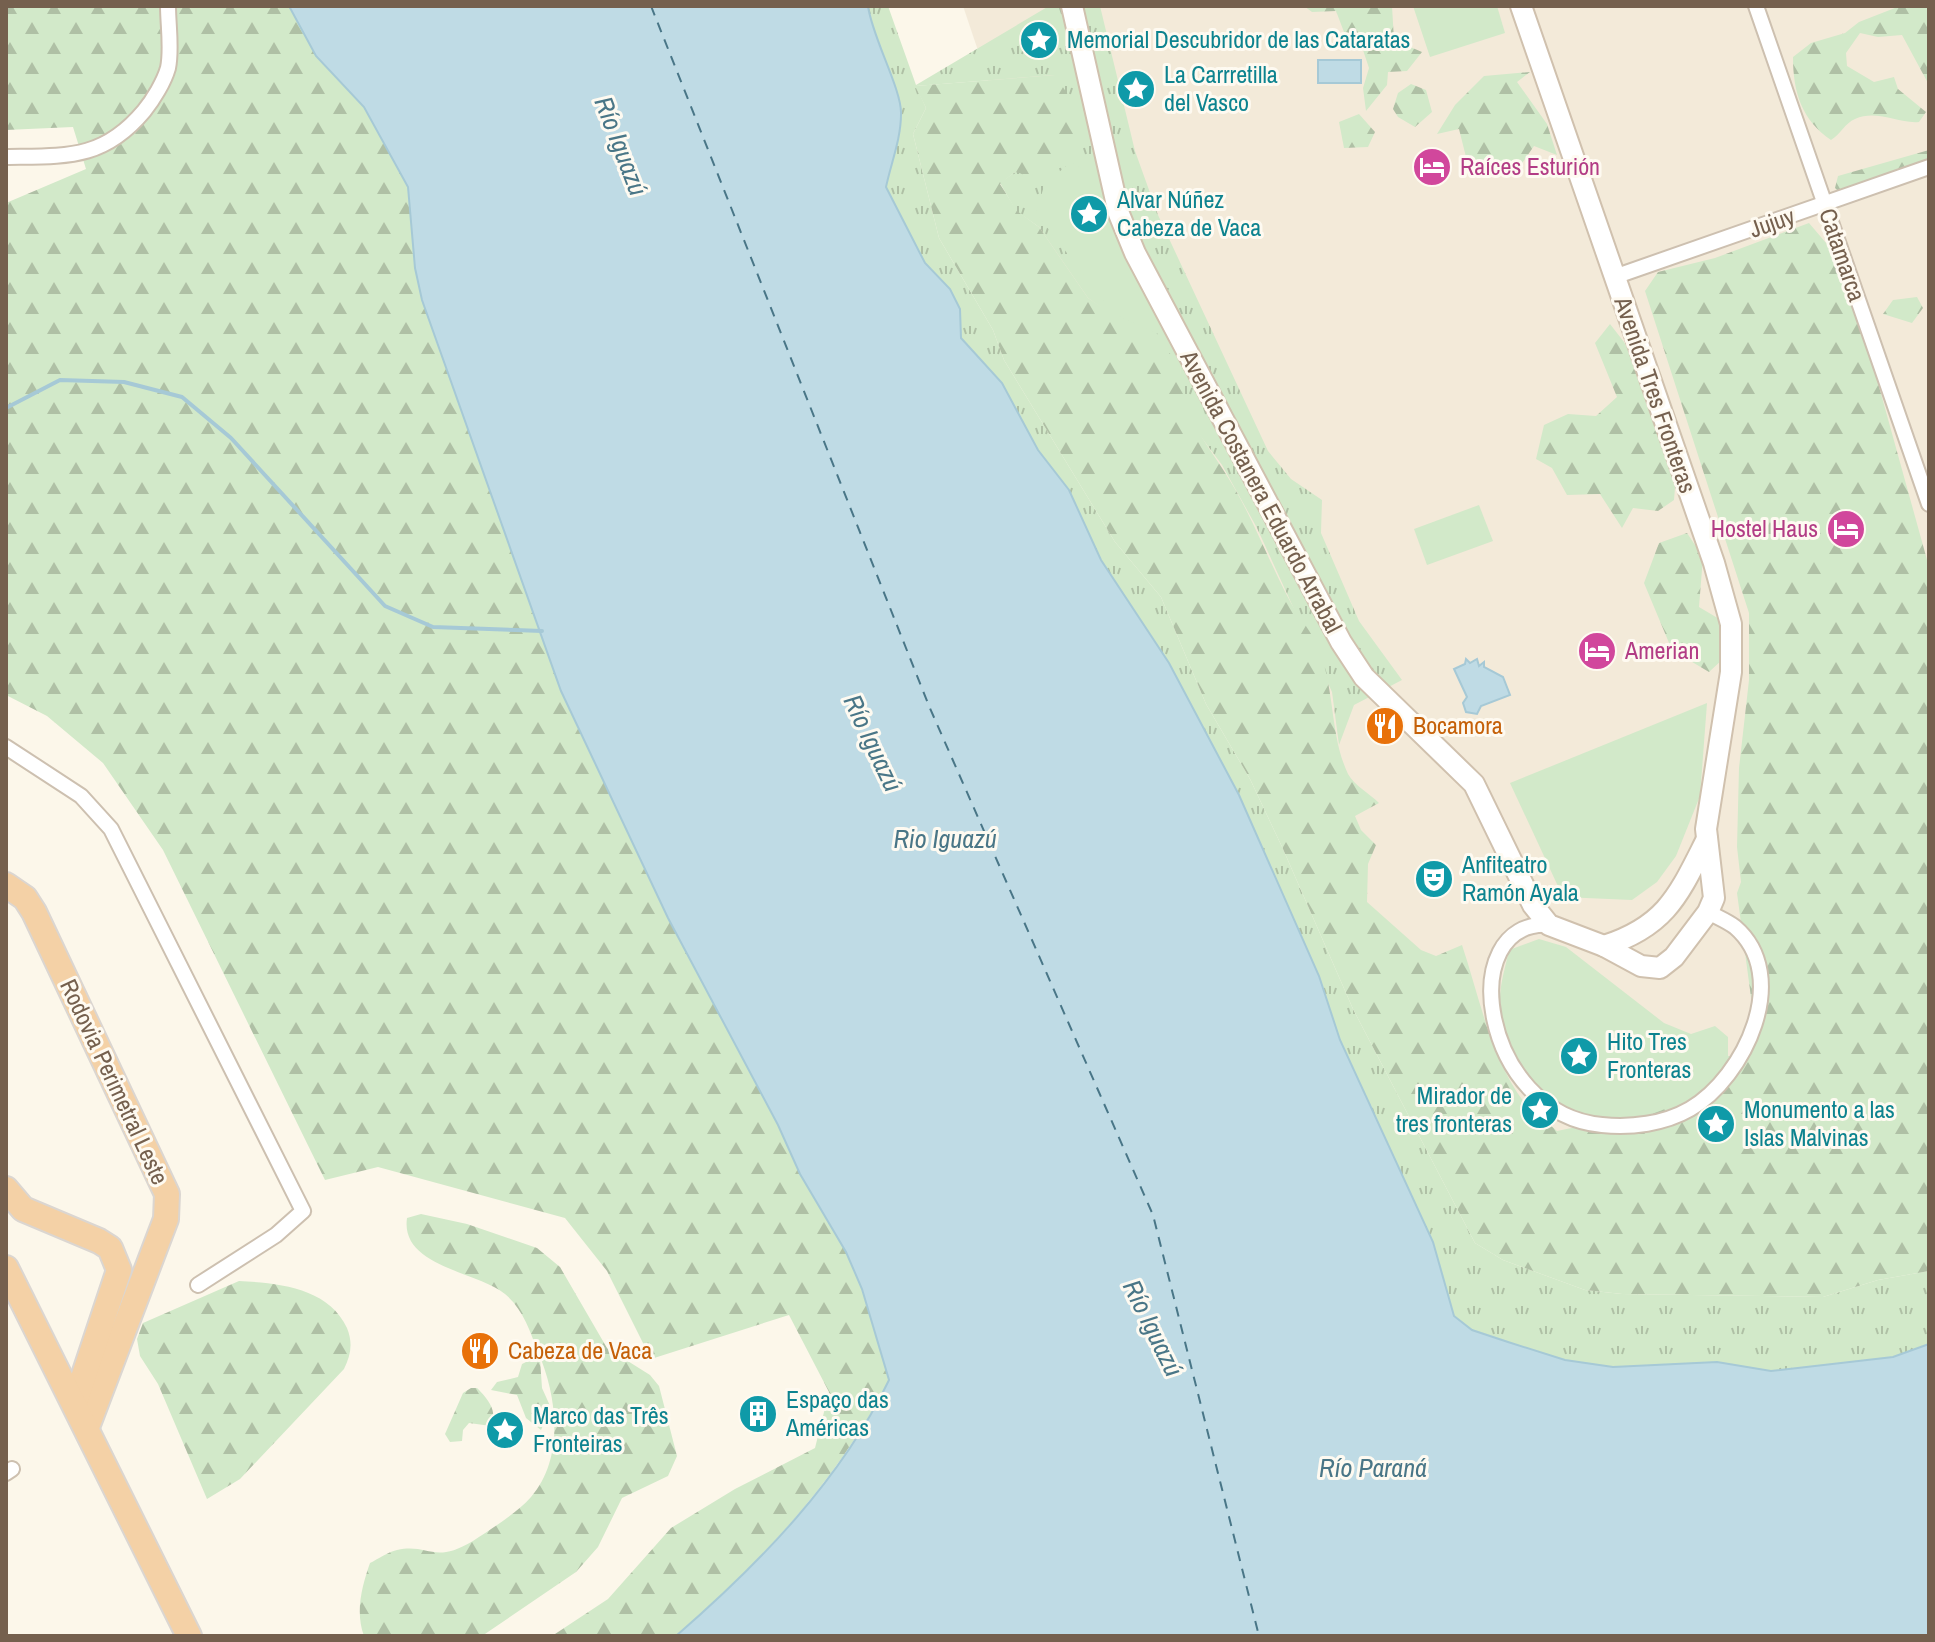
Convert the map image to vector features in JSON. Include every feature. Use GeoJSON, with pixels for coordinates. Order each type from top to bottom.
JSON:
{"type":"FeatureCollection","features":[{"type":"Feature","properties":{"kind":"highway","name":"Rodovia Perimetral Leste"},"geometry":{"type":"LineString","coordinates":[[6,885],[25,898],[34,912],[167,1194],[166,1219],[87,1427]]}},
{"type":"Feature","properties":{"kind":"highway"},"geometry":{"type":"LineString","coordinates":[[6,1189],[23,1209],[99,1241],[110,1248],[116,1260],[116,1282],[75,1402]]}},
{"type":"Feature","properties":{"kind":"highway"},"geometry":{"type":"LineString","coordinates":[[6,1268],[189,1636]]}},
{"type":"Feature","properties":{"kind":"highway"},"geometry":{"type":"LineString","coordinates":[[6,1304],[41,1333]]}},
{"type":"Feature","properties":{"kind":"main road","name":"Avenida Costanera Eduardo Arrabal"},"geometry":{"type":"LineString","coordinates":[[1072,6],[1119,214],[1150,285],[1341,642],[1364,677],[1474,784],[1533,905],[1549,925]]}},
{"type":"Feature","properties":{"kind":"main road","name":"Avenida Tres Fronteras"},"geometry":{"type":"LineString","coordinates":[[1521,6],[1714,563],[1731,624],[1731,672],[1707,839]]}},
{"type":"Feature","properties":{"kind":"main road"},"geometry":{"type":"LineString","coordinates":[[1549,925],[1604,946],[1641,966],[1660,968],[1674,957],[1708,912],[1714,898],[1707,839]]}},
{"type":"Feature","properties":{"kind":"main road"},"geometry":{"type":"LineString","coordinates":[[1604,946],[1630,937],[1653,924],[1668,909],[1707,839]]}},
{"type":"Feature","properties":{"kind":"street"},"geometry":{"type":"LineString","coordinates":[[6,157],[67,156],[97,150],[126,133],[151,102],[168,67],[168,6]]}},
{"type":"Feature","properties":{"kind":"street","name":"Catamarca"},"geometry":{"type":"LineString","coordinates":[[1756,6],[1929,504]]}},
{"type":"Feature","properties":{"kind":"street","name":"Jujuy"},"geometry":{"type":"LineString","coordinates":[[1614,277],[1929,167]]}},
{"type":"Feature","properties":{"kind":"street"},"geometry":{"type":"LineString","coordinates":[[6,747],[81,796],[111,829],[303,1211],[276,1235],[198,1285]]}},
{"type":"Feature","properties":{"kind":"street"},"geometry":{"type":"LineString","coordinates":[[1549,925],[1534,924],[1519,930],[1508,940],[1493,972],[1490,1000],[1495,1029],[1505,1053],[1545,1106],[1566,1118],[1633,1126],[1688,1110],[1707,1098],[1729,1077],[1750,1042],[1759,1015],[1759,982],[1753,953],[1735,928],[1708,912]]}},
{"type":"Feature","properties":{"kind":"shaded area"},"geometry":{"type":"Polygon","coordinates":[[[963,6],[1929,6],[1929,1122],[1440,1157],[1055,279],[963,6]]]}},
{"type":"Feature","properties":{"kind":"green space"},"geometry":{"type":"Polygon","coordinates":[[[6,6],[289,6],[316,56],[364,107],[408,187],[415,268],[561,691],[668,918],[778,1125],[800,1174],[846,1252],[862,1289],[889,1380],[846,1452],[795,1518],[738,1579],[676,1636],[552,1636],[608,1599],[671,1528],[735,1489],[815,1448],[829,1392],[789,1315],[651,1359],[607,1271],[565,1218],[378,1167],[325,1180],[163,850],[103,763],[47,716],[6,695],[6,203],[86,169],[73,127],[6,130],[6,6]]]}},
{"type":"Feature","properties":{"kind":"green space"},"geometry":{"type":"Polygon","coordinates":[[[868,6],[888,6],[916,85],[1049,6],[1100,6],[1135,151],[1158,215],[1268,451],[1291,479],[1322,500],[1321,533],[1359,621],[1402,680],[1354,705],[1339,745],[1332,692],[1257,528],[1222,465],[1193,426],[1180,390],[1181,364],[1088,298],[1039,227],[1016,211],[1000,183],[1015,172],[1055,75],[916,86],[926,108],[913,134],[939,238],[993,330],[1004,360],[1115,542],[1161,597],[1206,704],[1250,779],[1353,1009],[1475,1243],[1503,1260],[1585,1290],[1622,1294],[1823,1297],[1878,1280],[1929,1271],[1929,1344],[1893,1357],[1771,1371],[1717,1362],[1613,1367],[1565,1360],[1508,1342],[1471,1330],[1454,1316],[1433,1242],[1340,1040],[1319,976],[1239,795],[1169,663],[1101,560],[1069,490],[1038,450],[1002,383],[961,338],[960,309],[950,289],[925,263],[886,187],[901,114],[868,6]]]}},
{"type":"Feature","properties":{"kind":"green space"},"geometry":{"type":"Polygon","coordinates":[[[1304,6],[1392,6],[1394,40],[1422,52],[1407,71],[1388,72],[1387,85],[1366,111],[1363,88],[1369,68],[1358,35],[1344,32],[1336,11],[1312,12],[1304,6]]]}},
{"type":"Feature","properties":{"kind":"green space"},"geometry":{"type":"Polygon","coordinates":[[[1413,6],[1497,6],[1505,33],[1430,57],[1413,6]]]}},
{"type":"Feature","properties":{"kind":"green space"},"geometry":{"type":"Polygon","coordinates":[[[1900,6],[1929,6],[1929,85],[1902,35],[1878,37],[1860,33],[1846,53],[1847,66],[1874,82],[1894,77],[1898,89],[1926,112],[1919,122],[1863,116],[1852,121],[1831,140],[1813,124],[1801,104],[1793,57],[1811,43],[1845,33],[1859,22],[1900,6]]]}},
{"type":"Feature","properties":{"kind":"green space"},"geometry":{"type":"Polygon","coordinates":[[[1530,72],[1517,82],[1547,124],[1557,155],[1534,146],[1514,175],[1467,161],[1459,129],[1437,134],[1455,105],[1484,76],[1530,72]]]}},
{"type":"Feature","properties":{"kind":"green space"},"geometry":{"type":"Polygon","coordinates":[[[1055,75],[1072,101],[1078,140],[1048,181],[1015,172],[1000,184],[1017,211],[1039,227],[1088,298],[1164,348],[1181,364],[1181,383],[1190,415],[1235,489],[1291,603],[1319,650],[1328,680],[1338,744],[1348,774],[1379,803],[1355,816],[1361,830],[1376,845],[1368,864],[1367,902],[1421,950],[1436,956],[1462,945],[1494,1047],[1503,1066],[1527,1106],[1557,1131],[1586,1125],[1710,1056],[1750,1056],[1755,1027],[1737,893],[1741,882],[1737,847],[1739,768],[1749,680],[1749,613],[1645,291],[1658,272],[1715,258],[1809,223],[1838,257],[1865,336],[1929,567],[1929,1271],[1878,1280],[1823,1297],[1622,1294],[1585,1290],[1503,1260],[1475,1243],[1353,1009],[1250,779],[1206,704],[1161,597],[1115,542],[1004,360],[993,330],[939,238],[913,134],[926,108],[915,86],[1055,75]]]}},
{"type":"Feature","properties":{"kind":"green space"},"geometry":{"type":"Polygon","coordinates":[[[1411,84],[1426,90],[1432,112],[1415,127],[1398,117],[1393,109],[1398,93],[1411,84]]]}},
{"type":"Feature","properties":{"kind":"green space"},"geometry":{"type":"Polygon","coordinates":[[[1359,114],[1375,132],[1368,147],[1344,148],[1339,122],[1359,114]]]}},
{"type":"Feature","properties":{"kind":"green space"},"geometry":{"type":"Polygon","coordinates":[[[1929,150],[1929,166],[1844,196],[1835,188],[1838,176],[1929,150]]]}},
{"type":"Feature","properties":{"kind":"green space"},"geometry":{"type":"Polygon","coordinates":[[[1070,162],[1082,169],[1094,165],[1125,257],[1167,338],[1114,314],[1036,213],[1044,186],[1070,162]]]}},
{"type":"Feature","properties":{"kind":"green space"},"geometry":{"type":"Polygon","coordinates":[[[1917,297],[1923,308],[1912,323],[1883,314],[1893,300],[1917,297]]]}},
{"type":"Feature","properties":{"kind":"green space"},"geometry":{"type":"Polygon","coordinates":[[[1610,324],[1624,342],[1641,375],[1646,403],[1661,423],[1677,463],[1674,500],[1658,511],[1633,508],[1622,528],[1600,494],[1567,495],[1552,468],[1536,459],[1544,425],[1568,414],[1596,416],[1617,397],[1595,343],[1610,324]]]}},
{"type":"Feature","properties":{"kind":"green space"},"geometry":{"type":"Polygon","coordinates":[[[1479,505],[1493,541],[1427,565],[1414,529],[1479,505]]]}},
{"type":"Feature","properties":{"kind":"green space"},"geometry":{"type":"Polygon","coordinates":[[[1687,533],[1703,557],[1699,607],[1726,623],[1723,659],[1709,672],[1672,650],[1644,583],[1659,543],[1687,533]]]}},
{"type":"Feature","properties":{"kind":"green space"},"geometry":{"type":"Polygon","coordinates":[[[1707,703],[1700,796],[1676,856],[1657,882],[1632,900],[1563,897],[1510,783],[1707,703]]]}},
{"type":"Feature","properties":{"kind":"green space"},"geometry":{"type":"Polygon","coordinates":[[[1539,939],[1566,947],[1664,1023],[1691,1034],[1715,1026],[1728,1037],[1728,1058],[1693,1093],[1676,1104],[1639,1117],[1591,1117],[1575,1114],[1548,1102],[1529,1083],[1514,1056],[1504,1026],[1500,999],[1509,950],[1539,939]]]}},
{"type":"Feature","properties":{"kind":"green space"},"geometry":{"type":"Polygon","coordinates":[[[421,1214],[467,1224],[537,1248],[560,1267],[607,1348],[650,1375],[659,1386],[677,1456],[668,1476],[622,1498],[598,1547],[576,1572],[482,1636],[364,1636],[361,1627],[361,1599],[370,1563],[397,1550],[449,1552],[473,1541],[531,1497],[542,1481],[553,1445],[550,1387],[521,1313],[505,1294],[443,1266],[415,1247],[408,1234],[407,1218],[421,1214]]]}},
{"type":"Feature","properties":{"kind":"green space"},"geometry":{"type":"Polygon","coordinates":[[[239,1281],[286,1286],[315,1296],[339,1315],[349,1333],[350,1349],[344,1369],[240,1479],[207,1499],[158,1384],[140,1356],[137,1339],[143,1323],[239,1281]]]}},
{"type":"Feature","properties":{"kind":"green space"},"geometry":{"type":"Polygon","coordinates":[[[533,1350],[540,1359],[542,1388],[551,1408],[541,1430],[526,1418],[517,1395],[491,1390],[497,1382],[518,1377],[522,1364],[528,1361],[533,1350]]]}},
{"type":"Feature","properties":{"kind":"green space"},"geometry":{"type":"Polygon","coordinates":[[[477,1388],[485,1396],[491,1406],[493,1421],[491,1426],[469,1423],[463,1430],[462,1441],[450,1442],[445,1434],[463,1393],[477,1388]]]}},
{"type":"Feature","properties":{"kind":"water","name":"Rio Iguazú"},"geometry":{"type":"Polygon","coordinates":[[[289,6],[868,6],[901,114],[886,187],[925,263],[950,289],[960,309],[961,338],[1002,383],[1038,450],[1069,490],[1101,560],[1169,663],[1239,795],[1319,976],[1340,1040],[1433,1242],[1454,1316],[1472,1330],[1508,1342],[1565,1360],[1613,1367],[1717,1362],[1771,1371],[1893,1357],[1929,1344],[1929,1636],[676,1636],[738,1580],[796,1518],[847,1452],[889,1380],[862,1289],[846,1252],[800,1174],[778,1125],[668,918],[561,691],[422,300],[415,268],[408,187],[364,107],[316,56],[289,6]]]}},
{"type":"Feature","properties":{"kind":"water"},"geometry":{"type":"Polygon","coordinates":[[[1318,60],[1361,60],[1361,83],[1318,83],[1318,60]]]}},
{"type":"Feature","properties":{"kind":"water"},"geometry":{"type":"Polygon","coordinates":[[[1466,659],[1470,663],[1477,659],[1479,666],[1484,662],[1484,667],[1503,677],[1510,695],[1481,706],[1477,714],[1466,712],[1463,703],[1467,697],[1454,669],[1465,664],[1466,659]]]}},
{"type":"Feature","properties":{"kind":"waterway"},"geometry":{"type":"LineString","coordinates":[[6,408],[60,380],[124,382],[182,397],[231,438],[385,606],[433,627],[542,631]]}},
{"type":"Feature","properties":{"kind":"ferry route"},"geometry":{"type":"LineString","coordinates":[[651,6],[929,706],[1153,1215],[1259,1636]]}},
{"type":"Feature","properties":{"kind":"place","name":"Memorial Descubridor de las Cataratas"},"geometry":{"type":"Point","coordinates":[1039,40]}},
{"type":"Feature","properties":{"kind":"place","name":"La Carrretilla del Vasco"},"geometry":{"type":"Point","coordinates":[1136,89]}},
{"type":"Feature","properties":{"kind":"place","name":"Raíces Esturión"},"geometry":{"type":"Point","coordinates":[1432,167]}},
{"type":"Feature","properties":{"kind":"place","name":"Alvar Núñez Cabeza de Vaca"},"geometry":{"type":"Point","coordinates":[1089,214]}},
{"type":"Feature","properties":{"kind":"place","name":"Hostel Haus"},"geometry":{"type":"Point","coordinates":[1846,529]}},
{"type":"Feature","properties":{"kind":"place","name":"Amerian"},"geometry":{"type":"Point","coordinates":[1597,651]}},
{"type":"Feature","properties":{"kind":"place","name":"Bocamora"},"geometry":{"type":"Point","coordinates":[1385,726]}},
{"type":"Feature","properties":{"kind":"place","name":"Anfiteatro Ramón Ayala"},"geometry":{"type":"Point","coordinates":[1434,879]}},
{"type":"Feature","properties":{"kind":"place","name":"Hito Tres Fronteras"},"geometry":{"type":"Point","coordinates":[1579,1056]}},
{"type":"Feature","properties":{"kind":"place","name":"Mirador de tres fronteras"},"geometry":{"type":"Point","coordinates":[1540,1110]}},
{"type":"Feature","properties":{"kind":"place","name":"Monumento a las Islas Malvinas"},"geometry":{"type":"Point","coordinates":[1716,1124]}},
{"type":"Feature","properties":{"kind":"place","name":"Cabeza de Vaca"},"geometry":{"type":"Point","coordinates":[480,1351]}},
{"type":"Feature","properties":{"kind":"place","name":"Espaço das Américas"},"geometry":{"type":"Point","coordinates":[758,1414]}},
{"type":"Feature","properties":{"kind":"place","name":"Marco das Três Fronteiras"},"geometry":{"type":"Point","coordinates":[505,1430]}},
{"type":"Feature","properties":{"kind":"water label","name":"Río Iguazú"},"geometry":{"type":"Point","coordinates":[621,146]}},
{"type":"Feature","properties":{"kind":"water label","name":"Río Iguazú"},"geometry":{"type":"Point","coordinates":[873,743]}},
{"type":"Feature","properties":{"kind":"water label","name":"Río Iguazú"},"geometry":{"type":"Point","coordinates":[1153,1328]}},
{"type":"Feature","properties":{"kind":"water label","name":"Río Paraná"},"geometry":{"type":"Point","coordinates":[1373,1468]}}]}
